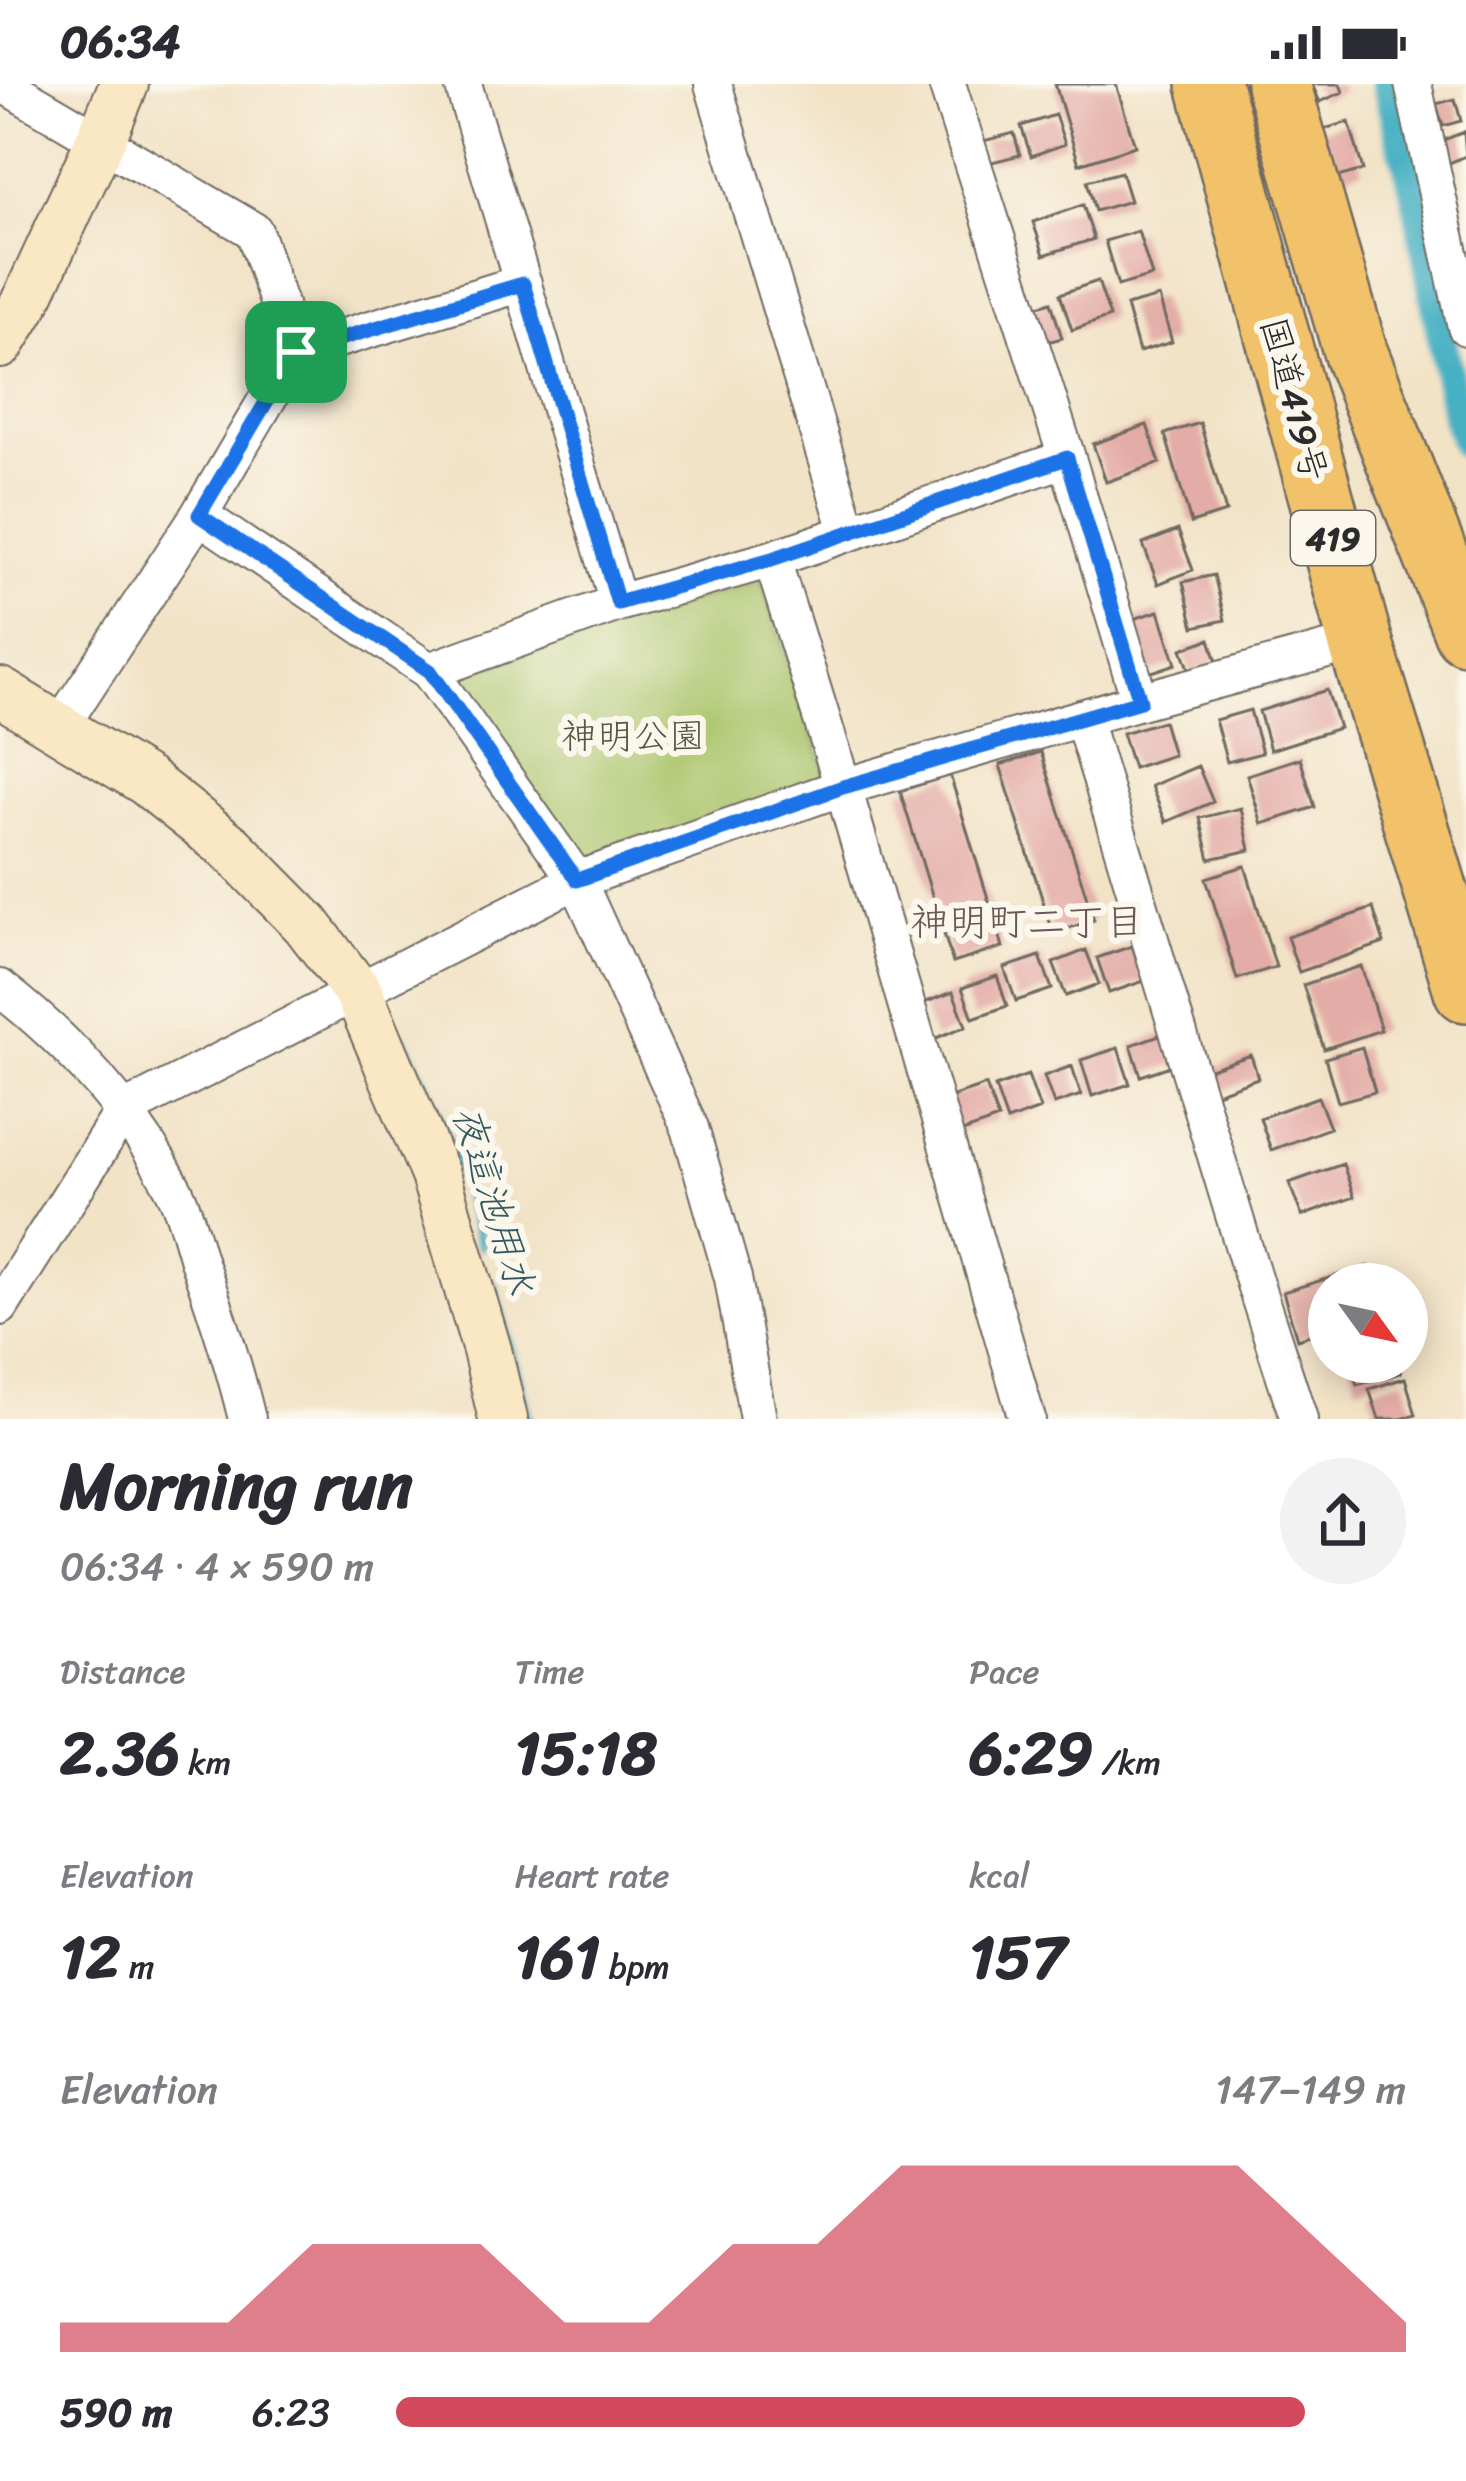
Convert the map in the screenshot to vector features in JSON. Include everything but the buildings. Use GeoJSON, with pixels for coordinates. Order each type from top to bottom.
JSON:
{"type":"FeatureCollection","features":[{"type":"Feature","properties":{"kind":"highway","name":"国道419号"},"geometry":{"type":"LineString","coordinates":[[1209,84],[1360,641],[1466,990]]}},
{"type":"Feature","properties":{"kind":"highway","name":"国道419号"},"geometry":{"type":"LineString","coordinates":[[1278,84],[1356,355],[1466,632]]}},
{"type":"Feature","properties":{"kind":"street"},"geometry":{"type":"LineString","coordinates":[[3,84],[254,231],[296,352]]}},
{"type":"Feature","properties":{"kind":"street"},"geometry":{"type":"LineString","coordinates":[[0,344],[27,299],[124,84]]}},
{"type":"Feature","properties":{"kind":"street"},"geometry":{"type":"LineString","coordinates":[[463,84],[618,603]]}},
{"type":"Feature","properties":{"kind":"street"},"geometry":{"type":"LineString","coordinates":[[713,84],[848,531]]}},
{"type":"Feature","properties":{"kind":"street"},"geometry":{"type":"LineString","coordinates":[[947,84],[1140,701]]}},
{"type":"Feature","properties":{"kind":"street"},"geometry":{"type":"LineString","coordinates":[[1413,84],[1466,327]]}},
{"type":"Feature","properties":{"kind":"street"},"geometry":{"type":"LineString","coordinates":[[58,728],[199,515],[296,352],[523,284]]}},
{"type":"Feature","properties":{"kind":"street"},"geometry":{"type":"LineString","coordinates":[[430,671],[618,603],[772,559],[1067,458]]}},
{"type":"Feature","properties":{"kind":"street"},"geometry":{"type":"LineString","coordinates":[[199,515],[430,671],[577,880],[690,1127],[733,1278],[758,1419]]}},
{"type":"Feature","properties":{"kind":"street"},"geometry":{"type":"LineString","coordinates":[[772,559],[1027,1419]]}},
{"type":"Feature","properties":{"kind":"street"},"geometry":{"type":"LineString","coordinates":[[0,1307],[124,1110],[577,880],[843,787],[1360,641]]}},
{"type":"Feature","properties":{"kind":"street"},"geometry":{"type":"LineString","coordinates":[[0,692],[146,782],[232,849],[305,924],[358,992],[435,1175],[503,1419]]}},
{"type":"Feature","properties":{"kind":"street"},"geometry":{"type":"LineString","coordinates":[[1083,719],[1299,1419]]}},
{"type":"Feature","properties":{"kind":"street"},"geometry":{"type":"LineString","coordinates":[[0,988],[40,1019],[102,1083],[175,1192],[233,1361],[247,1419]]}},
{"type":"Feature","properties":{"kind":"green space","name":"神明公園"},"geometry":{"type":"Polygon","coordinates":[[[761,579],[830,780],[584,870],[445,678],[761,579]]]}},
{"type":"Feature","properties":{"kind":"waterway"},"geometry":{"type":"LineString","coordinates":[[1386,84],[1416,197],[1456,417],[1466,444]]}},
{"type":"Feature","properties":{"kind":"waterway","name":"夜這池用水"},"geometry":{"type":"LineString","coordinates":[[402,1038],[448,1139],[481,1246]]}},
{"type":"Feature","properties":{"kind":"waterway","name":"夜這池用水"},"geometry":{"type":"LineString","coordinates":[[493,1285],[529,1419]]}},
{"type":"Feature","properties":{"kind":"district","name":"神明町二丁目"},"geometry":{"type":"Point","coordinates":[1027,921]}},
{"type":"Feature","properties":{"kind":"route"},"geometry":{"type":"LineString","coordinates":[[523,284],[618,603],[772,559],[1067,458],[1140,701],[843,787],[577,880],[430,671],[199,515],[296,352],[523,284]]}}]}
